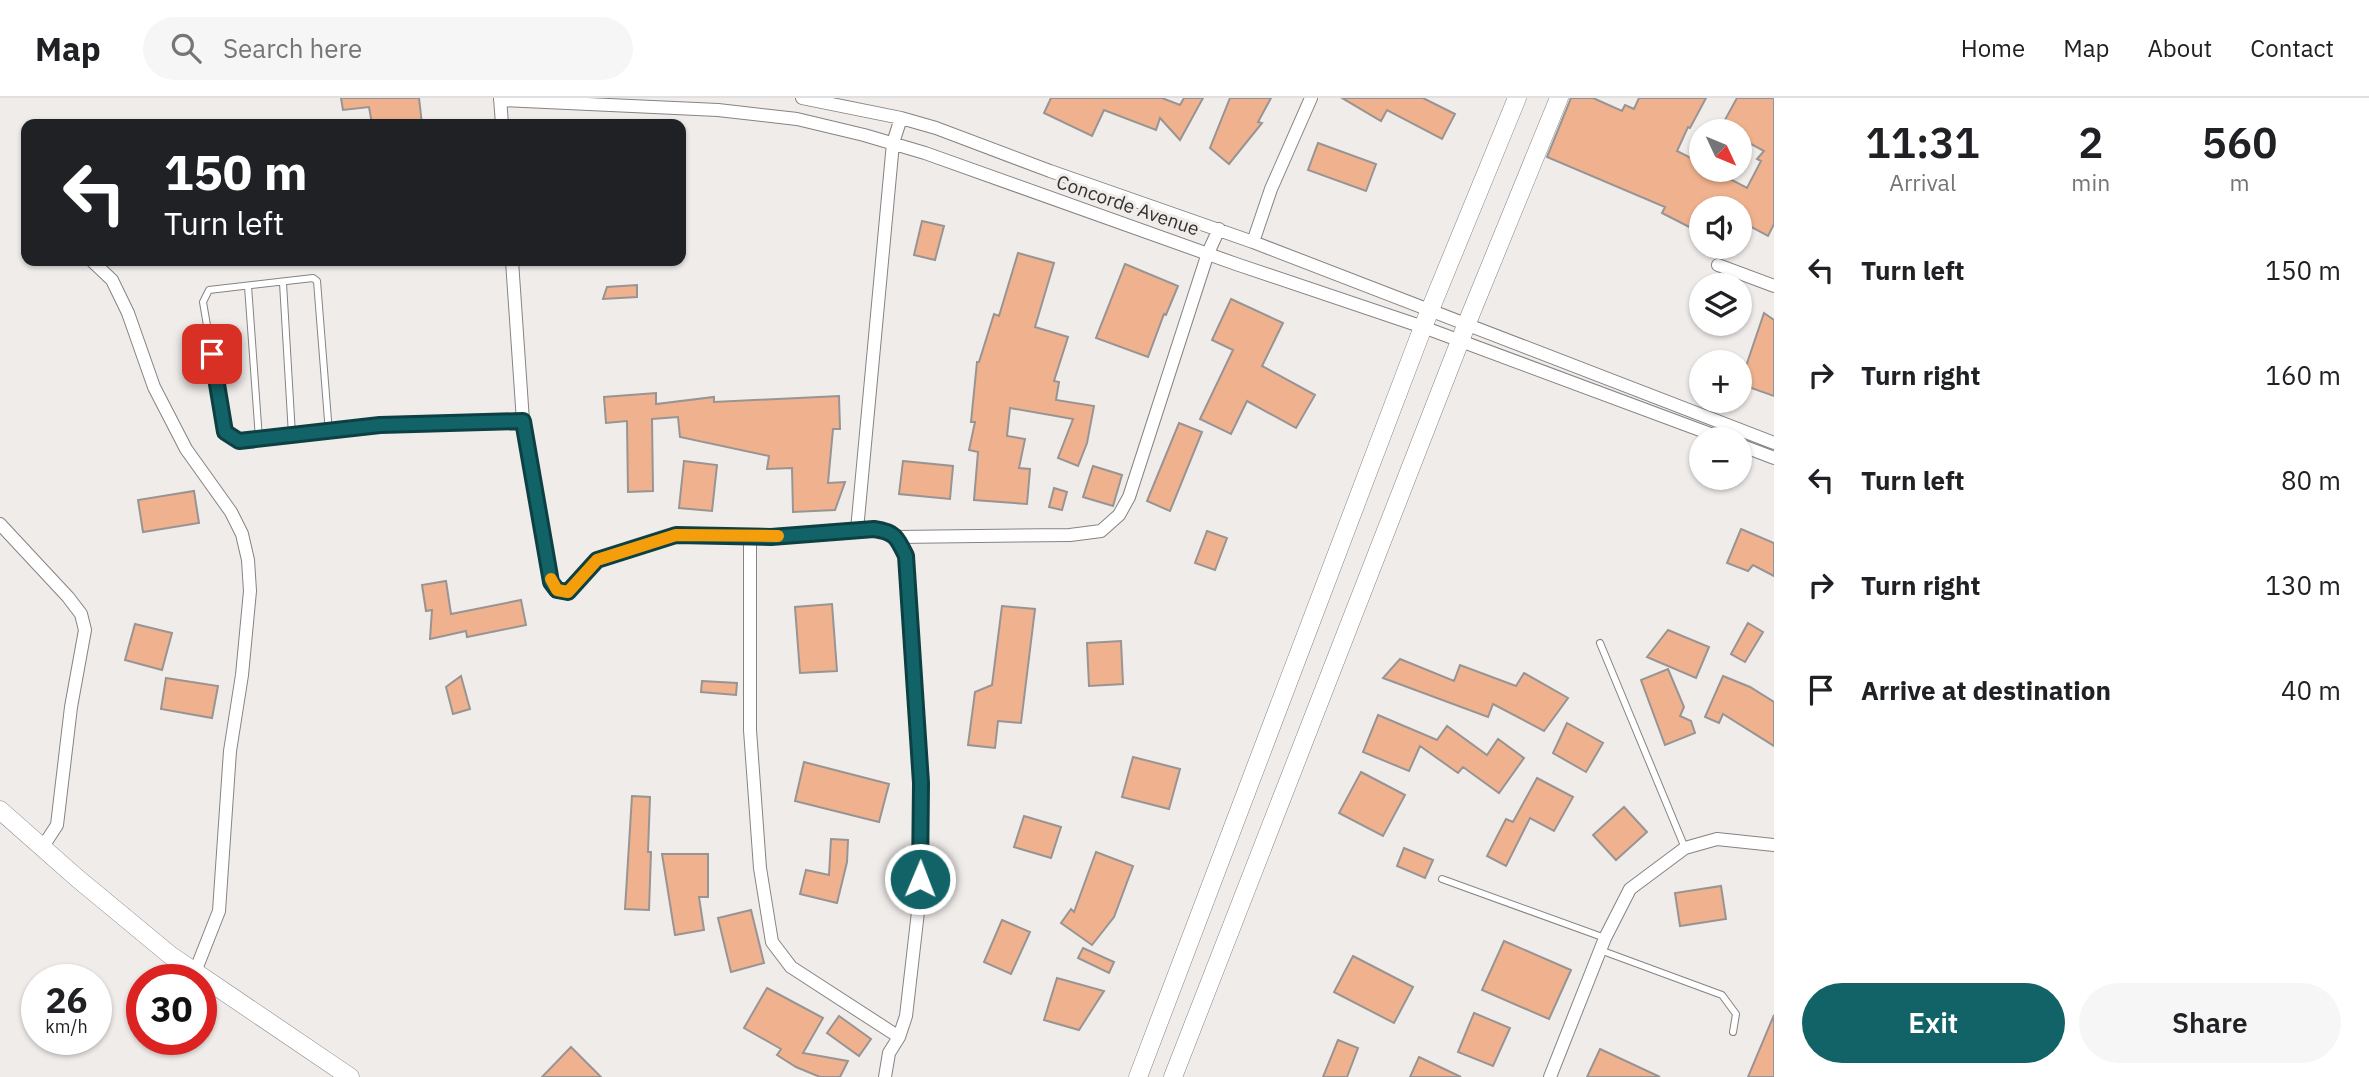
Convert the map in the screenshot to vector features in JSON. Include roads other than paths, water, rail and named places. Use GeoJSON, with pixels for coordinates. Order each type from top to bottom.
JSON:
{"type":"FeatureCollection","features":[{"type":"Feature","properties":{"kind":"main road"},"geometry":{"type":"LineString","coordinates":[[1138,1077],[1423,327],[1517,98]]}},
{"type":"Feature","properties":{"kind":"main road"},"geometry":{"type":"LineString","coordinates":[[1173,1077],[1468,323],[1559,98]]}},
{"type":"Feature","properties":{"kind":"main road"},"geometry":{"type":"LineString","coordinates":[[0,810],[183,964]]}},
{"type":"Feature","properties":{"kind":"main road"},"geometry":{"type":"LineString","coordinates":[[217,987],[350,1077]]}},
{"type":"Feature","properties":{"kind":"street","name":"Concorde Avenue"},"geometry":{"type":"LineString","coordinates":[[802,98],[901,118],[1219,229],[1774,443]]}},
{"type":"Feature","properties":{"kind":"street"},"geometry":{"type":"LineString","coordinates":[[1253,242],[1271,190],[1311,98]]}},
{"type":"Feature","properties":{"kind":"street","name":"Concorde Avenue"},"geometry":{"type":"LineString","coordinates":[[500,99],[718,110],[797,119],[894,143],[1423,327],[1692,427]]}},
{"type":"Feature","properties":{"kind":"street"},"geometry":{"type":"LineString","coordinates":[[500,99],[502,119]]}},
{"type":"Feature","properties":{"kind":"street"},"geometry":{"type":"LineString","coordinates":[[857,530],[894,143],[901,118]]}},
{"type":"Feature","properties":{"kind":"street"},"geometry":{"type":"LineString","coordinates":[[512,266],[523,421],[551,582],[557,590],[568,592],[597,560],[676,535],[750,537],[874,529],[887,531],[897,537],[1070,535],[1101,531],[1119,515],[1129,497],[1208,253],[1219,229]]}},
{"type":"Feature","properties":{"kind":"street"},"geometry":{"type":"LineString","coordinates":[[1718,265],[1774,286]]}},
{"type":"Feature","properties":{"kind":"street"},"geometry":{"type":"LineString","coordinates":[[97,266],[112,280],[128,313],[154,387],[186,449],[231,512],[242,534],[248,560],[250,591],[242,675],[230,751],[219,911],[198,964]]}},
{"type":"Feature","properties":{"kind":"street"},"geometry":{"type":"LineString","coordinates":[[1752,450],[1774,458]]}},
{"type":"Feature","properties":{"kind":"street"},"geometry":{"type":"LineString","coordinates":[[0,524],[68,597],[81,614],[85,630],[71,706],[57,825],[42,848]]}},
{"type":"Feature","properties":{"kind":"street"},"geometry":{"type":"LineString","coordinates":[[750,537],[750,730],[760,868],[772,942],[791,967],[899,1037]]}},
{"type":"Feature","properties":{"kind":"street"},"geometry":{"type":"LineString","coordinates":[[884,1077],[889,1053],[899,1037],[906,1016],[919,904],[921,783],[906,556],[897,537]]}},
{"type":"Feature","properties":{"kind":"street"},"geometry":{"type":"LineString","coordinates":[[1550,1077],[1602,944],[1630,889],[1685,848],[1717,838],[1774,845]]}},
{"type":"Feature","properties":{"kind":"lane"},"geometry":{"type":"LineString","coordinates":[[329,433],[318,284],[313,278],[209,290],[203,302],[225,432],[239,441],[329,433],[380,425],[523,421]]}},
{"type":"Feature","properties":{"kind":"lane"},"geometry":{"type":"LineString","coordinates":[[282,283],[292,435]]}},
{"type":"Feature","properties":{"kind":"lane"},"geometry":{"type":"LineString","coordinates":[[248,286],[259,439]]}},
{"type":"Feature","properties":{"kind":"lane"},"geometry":{"type":"LineString","coordinates":[[1600,643],[1685,848]]}},
{"type":"Feature","properties":{"kind":"lane"},"geometry":{"type":"LineString","coordinates":[[1441,878],[1722,995],[1736,1014],[1733,1032]]}}]}
